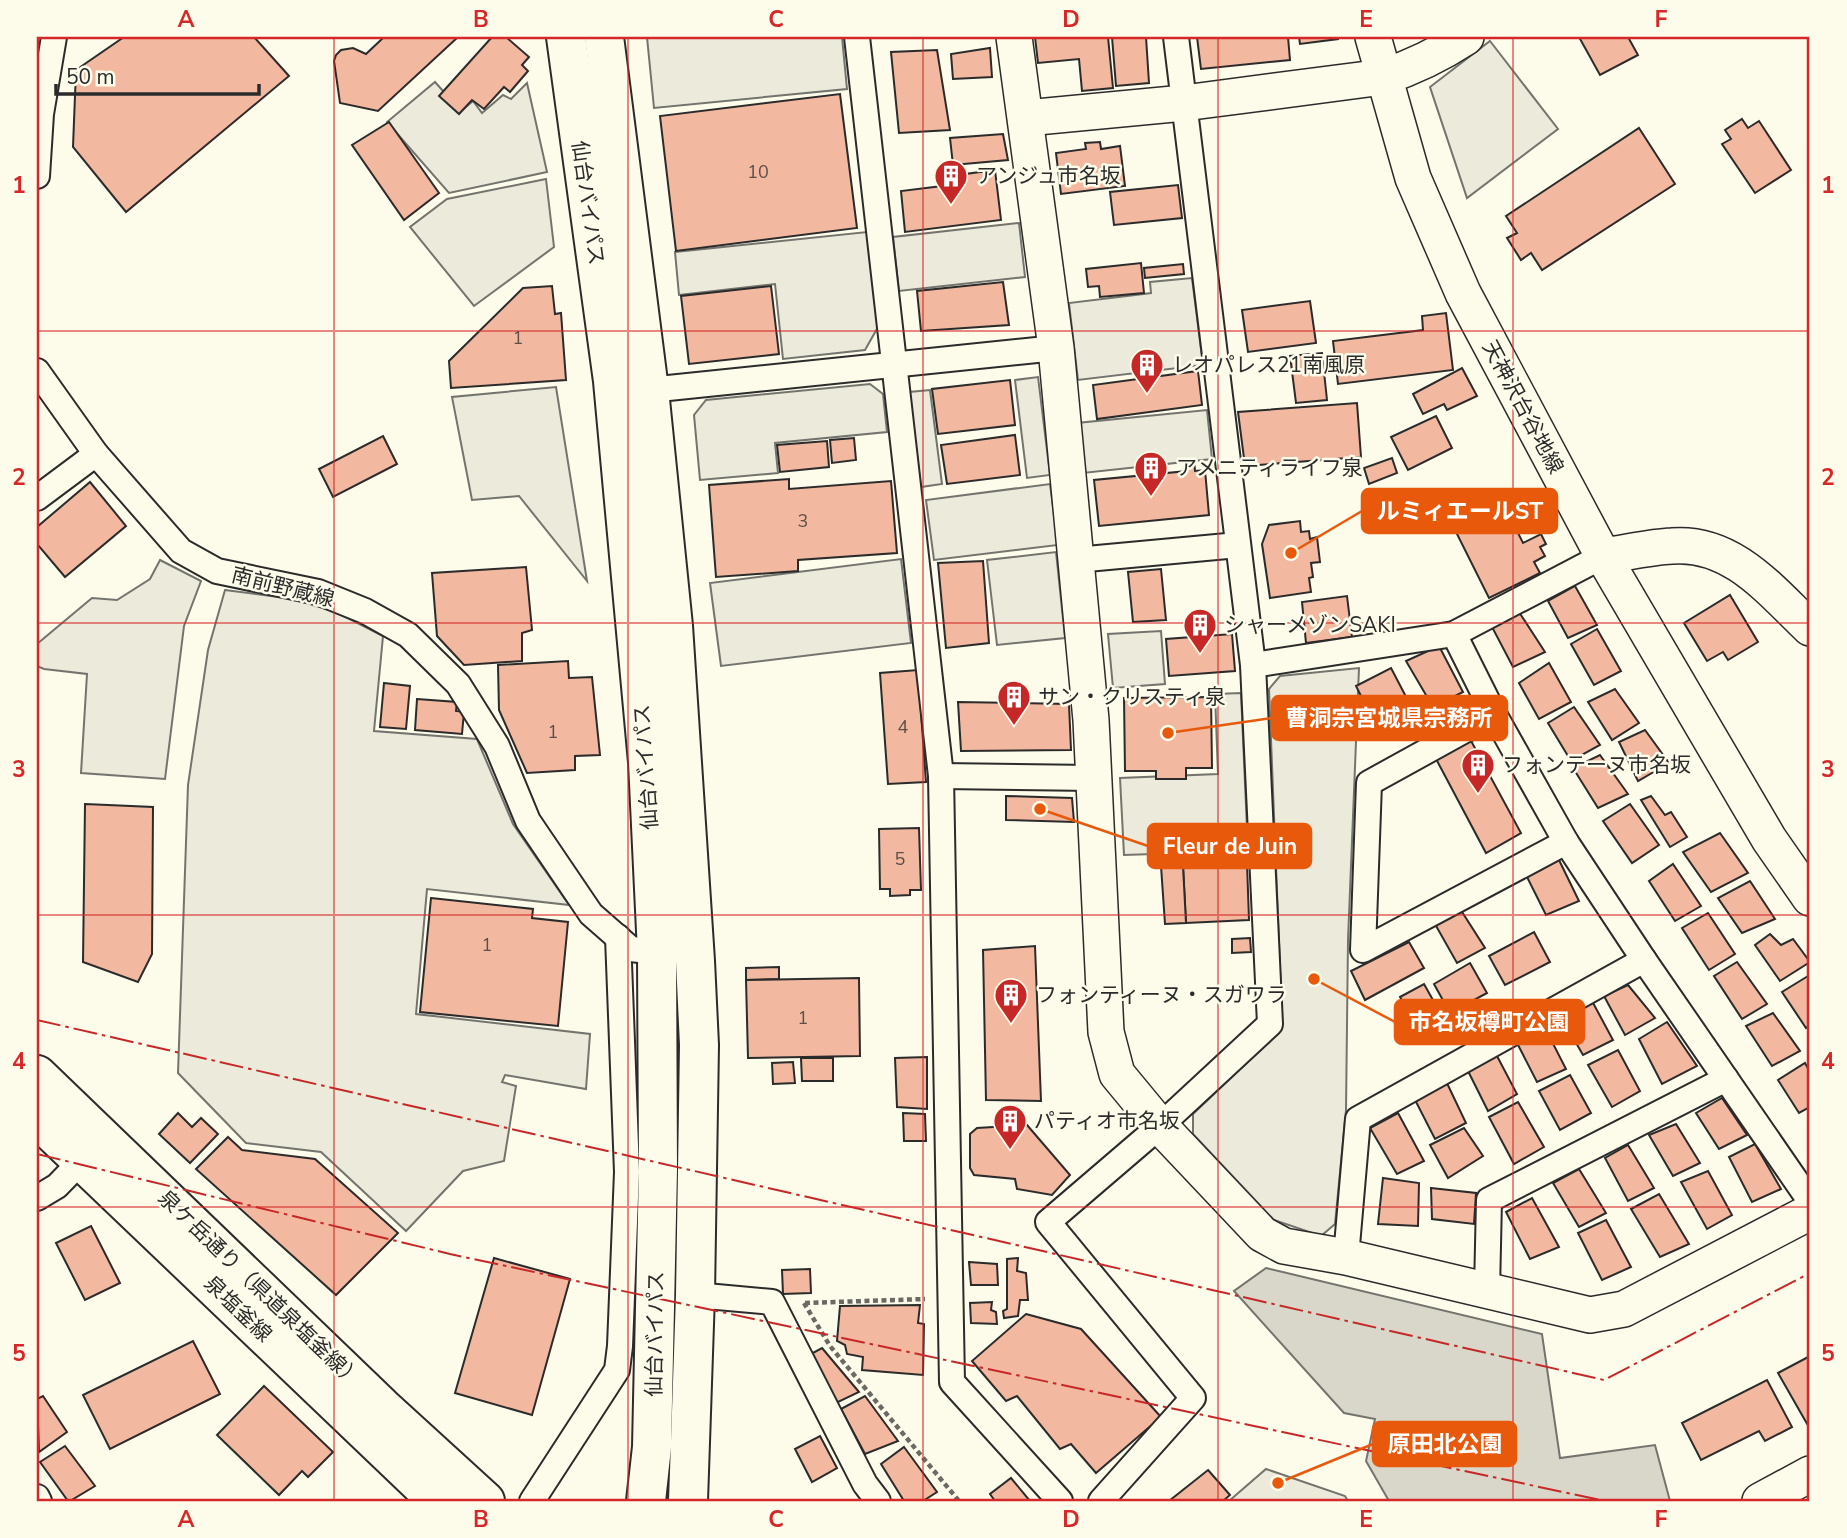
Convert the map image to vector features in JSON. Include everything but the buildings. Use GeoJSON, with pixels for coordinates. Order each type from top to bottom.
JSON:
{"type":"FeatureCollection","features":[{"type":"Feature","properties":{"kind":"main road","name":"仙台バイパス"},"geometry":{"type":"LineString","coordinates":[[566,37],[613,381],[648,762],[657,952],[658,1183],[652,1447],[646,1501]]}},
{"type":"Feature","properties":{"kind":"main road","name":"仙台バイパス"},"geometry":{"type":"LineString","coordinates":[[604,37],[649,390],[674,626],[695,961],[699,1045],[688,1501]]}},
{"type":"Feature","properties":{"kind":"main road","name":"泉ケ岳通り（県道泉塩釜線）"},"geometry":{"type":"LineString","coordinates":[[37,1074],[92,1150],[175,1206],[382,1407],[485,1501]]}},
{"type":"Feature","properties":{"kind":"main road","name":"泉塩釜線"},"geometry":{"type":"LineString","coordinates":[[37,1118],[92,1150],[438,1501]]}},
{"type":"Feature","properties":{"kind":"street"},"geometry":{"type":"LineString","coordinates":[[37,176],[41,114],[54,37]]}},
{"type":"Feature","properties":{"kind":"street"},"geometry":{"type":"LineString","coordinates":[[857,37],[941,776],[952,1382],[1060,1501]]}},
{"type":"Feature","properties":{"kind":"street"},"geometry":{"type":"LineString","coordinates":[[1014,37],[1056,348],[1091,720],[1106,1032],[1117,1074],[1160,1126],[1262,1234],[1284,1246],[1346,1257],[1590,1315],[1624,1309],[1810,1212]]}},
{"type":"Feature","properties":{"kind":"street"},"geometry":{"type":"LineString","coordinates":[[1101,1501],[1193,1398],[1048,1222],[1160,1126],[1270,1024],[1252,665],[1176,37]]}},
{"type":"Feature","properties":{"kind":"street","name":"天神沢台谷地線"},"geometry":{"type":"LineString","coordinates":[[1373,37],[1413,178],[1463,293],[1603,556],[1769,839],[1810,898]]}},
{"type":"Feature","properties":{"kind":"street"},"geometry":{"type":"LineString","coordinates":[[1026,118],[1184,103],[1383,77],[1410,69],[1466,37]]}},
{"type":"Feature","properties":{"kind":"street"},"geometry":{"type":"LineString","coordinates":[[649,390],[1056,348]]}},
{"type":"Feature","properties":{"kind":"street","name":"南前野蔵線"},"geometry":{"type":"LineString","coordinates":[[37,371],[96,454],[181,551],[217,571],[318,592],[365,611],[408,635],[458,684],[497,746],[528,821],[591,914],[631,949],[657,952]]}},
{"type":"Feature","properties":{"kind":"street"},"geometry":{"type":"LineString","coordinates":[[37,498],[96,454]]}},
{"type":"Feature","properties":{"kind":"street"},"geometry":{"type":"LineString","coordinates":[[1076,560],[1238,545]]}},
{"type":"Feature","properties":{"kind":"street"},"geometry":{"type":"LineString","coordinates":[[1252,665],[1454,634],[1603,556],[1672,546],[1694,546],[1715,551],[1748,570],[1810,628]]}},
{"type":"Feature","properties":{"kind":"street"},"geometry":{"type":"LineString","coordinates":[[1454,634],[1494,714],[1566,842],[1810,1200]]}},
{"type":"Feature","properties":{"kind":"street"},"geometry":{"type":"LineString","coordinates":[[1494,714],[1369,783],[1363,950],[1566,842]]}},
{"type":"Feature","properties":{"kind":"street"},"geometry":{"type":"LineString","coordinates":[[941,776],[1093,778]]}},
{"type":"Feature","properties":{"kind":"street"},"geometry":{"type":"LineString","coordinates":[[532,1501],[617,1370],[627,1172],[618,937]]}},
{"type":"Feature","properties":{"kind":"street"},"geometry":{"type":"LineString","coordinates":[[1346,1257],[1359,1119],[1644,960]]}},
{"type":"Feature","properties":{"kind":"street"},"geometry":{"type":"LineString","coordinates":[[1487,1290],[1489,1200],[1726,1079]]}},
{"type":"Feature","properties":{"kind":"street"},"geometry":{"type":"LineString","coordinates":[[37,1198],[57,1186],[92,1150]]}},
{"type":"Feature","properties":{"kind":"street"},"geometry":{"type":"LineString","coordinates":[[695,1295],[772,1302],[865,1484],[878,1501]]}},
{"type":"Feature","properties":{"kind":"street"},"geometry":{"type":"LineString","coordinates":[[1760,1501],[1810,1475]]}},
{"type":"Feature","properties":{"kind":"path"},"geometry":{"type":"LineString","coordinates":[[772,1302],[951,1298]]}},
{"type":"Feature","properties":{"kind":"path"},"geometry":{"type":"LineString","coordinates":[[804,1303],[830,1346],[959,1501]]}},
{"type":"Feature","properties":{"kind":"shaded area"},"geometry":{"type":"Polygon","coordinates":[[[647,37],[842,37],[847,89],[654,108],[647,37]]]}},
{"type":"Feature","properties":{"kind":"shaded area"},"geometry":{"type":"Polygon","coordinates":[[[1490,41],[1558,129],[1467,198],[1430,87],[1490,41]]]}},
{"type":"Feature","properties":{"kind":"shaded area"},"geometry":{"type":"Polygon","coordinates":[[[435,82],[461,111],[473,101],[482,113],[503,95],[511,99],[527,83],[547,172],[449,193],[387,122],[435,82]]]}},
{"type":"Feature","properties":{"kind":"shaded area"},"geometry":{"type":"Polygon","coordinates":[[[546,179],[554,247],[474,306],[410,227],[447,199],[546,179]]]}},
{"type":"Feature","properties":{"kind":"shaded area"},"geometry":{"type":"Polygon","coordinates":[[[1019,223],[1025,277],[899,291],[893,237],[1019,223]]]}},
{"type":"Feature","properties":{"kind":"shaded area"},"geometry":{"type":"Polygon","coordinates":[[[867,232],[878,327],[865,350],[783,359],[775,284],[679,295],[675,252],[867,232]]]}},
{"type":"Feature","properties":{"kind":"shaded area"},"geometry":{"type":"Polygon","coordinates":[[[1192,278],[1203,365],[1078,380],[1069,303],[1151,293],[1150,282],[1192,278]]]}},
{"type":"Feature","properties":{"kind":"shaded area"},"geometry":{"type":"Polygon","coordinates":[[[1038,377],[1050,475],[1027,478],[1015,380],[1038,377]]]}},
{"type":"Feature","properties":{"kind":"shaded area"},"geometry":{"type":"Polygon","coordinates":[[[870,384],[883,394],[887,432],[775,443],[778,473],[700,480],[694,415],[706,400],[870,384]]]}},
{"type":"Feature","properties":{"kind":"shaded area"},"geometry":{"type":"Polygon","coordinates":[[[556,387],[587,581],[519,496],[472,500],[452,397],[556,387]]]}},
{"type":"Feature","properties":{"kind":"shaded area"},"geometry":{"type":"Polygon","coordinates":[[[930,390],[942,484],[921,487],[909,392],[930,390]]]}},
{"type":"Feature","properties":{"kind":"shaded area"},"geometry":{"type":"Polygon","coordinates":[[[1207,410],[1212,459],[1083,473],[1077,423],[1207,410]]]}},
{"type":"Feature","properties":{"kind":"shaded area"},"geometry":{"type":"Polygon","coordinates":[[[1050,484],[1058,545],[934,560],[926,500],[1050,484]]]}},
{"type":"Feature","properties":{"kind":"shaded area"},"geometry":{"type":"Polygon","coordinates":[[[1056,552],[1065,638],[997,645],[987,560],[1056,552]]]}},
{"type":"Feature","properties":{"kind":"shaded area"},"geometry":{"type":"Polygon","coordinates":[[[901,559],[911,643],[721,666],[710,583],[901,559]]]}},
{"type":"Feature","properties":{"kind":"shaded area"},"geometry":{"type":"Polygon","coordinates":[[[160,560],[201,581],[184,626],[165,779],[81,773],[87,674],[37,666],[37,644],[92,598],[117,600],[150,579],[160,560]]]}},
{"type":"Feature","properties":{"kind":"shaded area"},"geometry":{"type":"Polygon","coordinates":[[[225,590],[293,599],[336,612],[383,636],[374,731],[477,739],[513,824],[569,905],[427,889],[416,1014],[590,1034],[586,1089],[505,1075],[502,1082],[516,1086],[504,1161],[463,1171],[406,1231],[321,1152],[246,1143],[178,1073],[188,785],[208,650],[225,590]]]}},
{"type":"Feature","properties":{"kind":"shaded area"},"geometry":{"type":"Polygon","coordinates":[[[1161,631],[1165,684],[1113,688],[1108,634],[1161,631]]]}},
{"type":"Feature","properties":{"kind":"shaded area"},"geometry":{"type":"Polygon","coordinates":[[[1359,668],[1348,940],[1346,1110],[1335,1224],[1321,1236],[1274,1220],[1193,1134],[1193,1114],[1278,1033],[1282,1018],[1269,689],[1280,676],[1359,668]]]}},
{"type":"Feature","properties":{"kind":"shaded area"},"geometry":{"type":"Polygon","coordinates":[[[1241,693],[1248,851],[1124,855],[1120,778],[1218,774],[1215,694],[1241,693]]]}},
{"type":"Feature","properties":{"kind":"shaded area"},"geometry":{"type":"Polygon","coordinates":[[[1266,1268],[1542,1334],[1560,1458],[1655,1445],[1670,1501],[1389,1501],[1366,1461],[1375,1419],[1344,1413],[1234,1291],[1266,1268]]]}},
{"type":"Feature","properties":{"kind":"shaded area"},"geometry":{"type":"Polygon","coordinates":[[[1266,1469],[1345,1496],[1348,1501],[1229,1501],[1266,1469]]]}},
{"type":"Feature","properties":{"kind":"power"},"geometry":{"type":"LineString","coordinates":[[37,1020],[1604,1380],[1810,1273]]}},
{"type":"Feature","properties":{"kind":"power"},"geometry":{"type":"LineString","coordinates":[[37,1154],[450,1254],[1605,1501]]}},
{"type":"Feature","properties":{"kind":"place","name":"アンジュ市名坂"},"geometry":{"type":"Point","coordinates":[951,206]}},
{"type":"Feature","properties":{"kind":"place","name":"レオパレス21南風原"},"geometry":{"type":"Point","coordinates":[1147,395]}},
{"type":"Feature","properties":{"kind":"place","name":"アメニティライフ泉"},"geometry":{"type":"Point","coordinates":[1151,498]}},
{"type":"Feature","properties":{"kind":"place","name":"ルミィエールST"},"geometry":{"type":"Point","coordinates":[1291,553]}},
{"type":"Feature","properties":{"kind":"place","name":"シャーメゾンSAKI"},"geometry":{"type":"Point","coordinates":[1200,655]}},
{"type":"Feature","properties":{"kind":"place","name":"サン・クリスティ泉"},"geometry":{"type":"Point","coordinates":[1014,727]}},
{"type":"Feature","properties":{"kind":"place","name":"曹洞宗宮城県宗務所"},"geometry":{"type":"Point","coordinates":[1168,733]}},
{"type":"Feature","properties":{"kind":"place","name":"フォンテーヌ市名坂"},"geometry":{"type":"Point","coordinates":[1478,795]}},
{"type":"Feature","properties":{"kind":"place","name":"Fleur de Juin"},"geometry":{"type":"Point","coordinates":[1040,809]}},
{"type":"Feature","properties":{"kind":"place","name":"市名坂樽町公園"},"geometry":{"type":"Point","coordinates":[1314,979]}},
{"type":"Feature","properties":{"kind":"place","name":"フォンティーヌ・スガワラ"},"geometry":{"type":"Point","coordinates":[1011,1025]}},
{"type":"Feature","properties":{"kind":"place","name":"パティオ市名坂"},"geometry":{"type":"Point","coordinates":[1010,1151]}},
{"type":"Feature","properties":{"kind":"place","name":"原田北公園"},"geometry":{"type":"Point","coordinates":[1278,1483]}}]}
